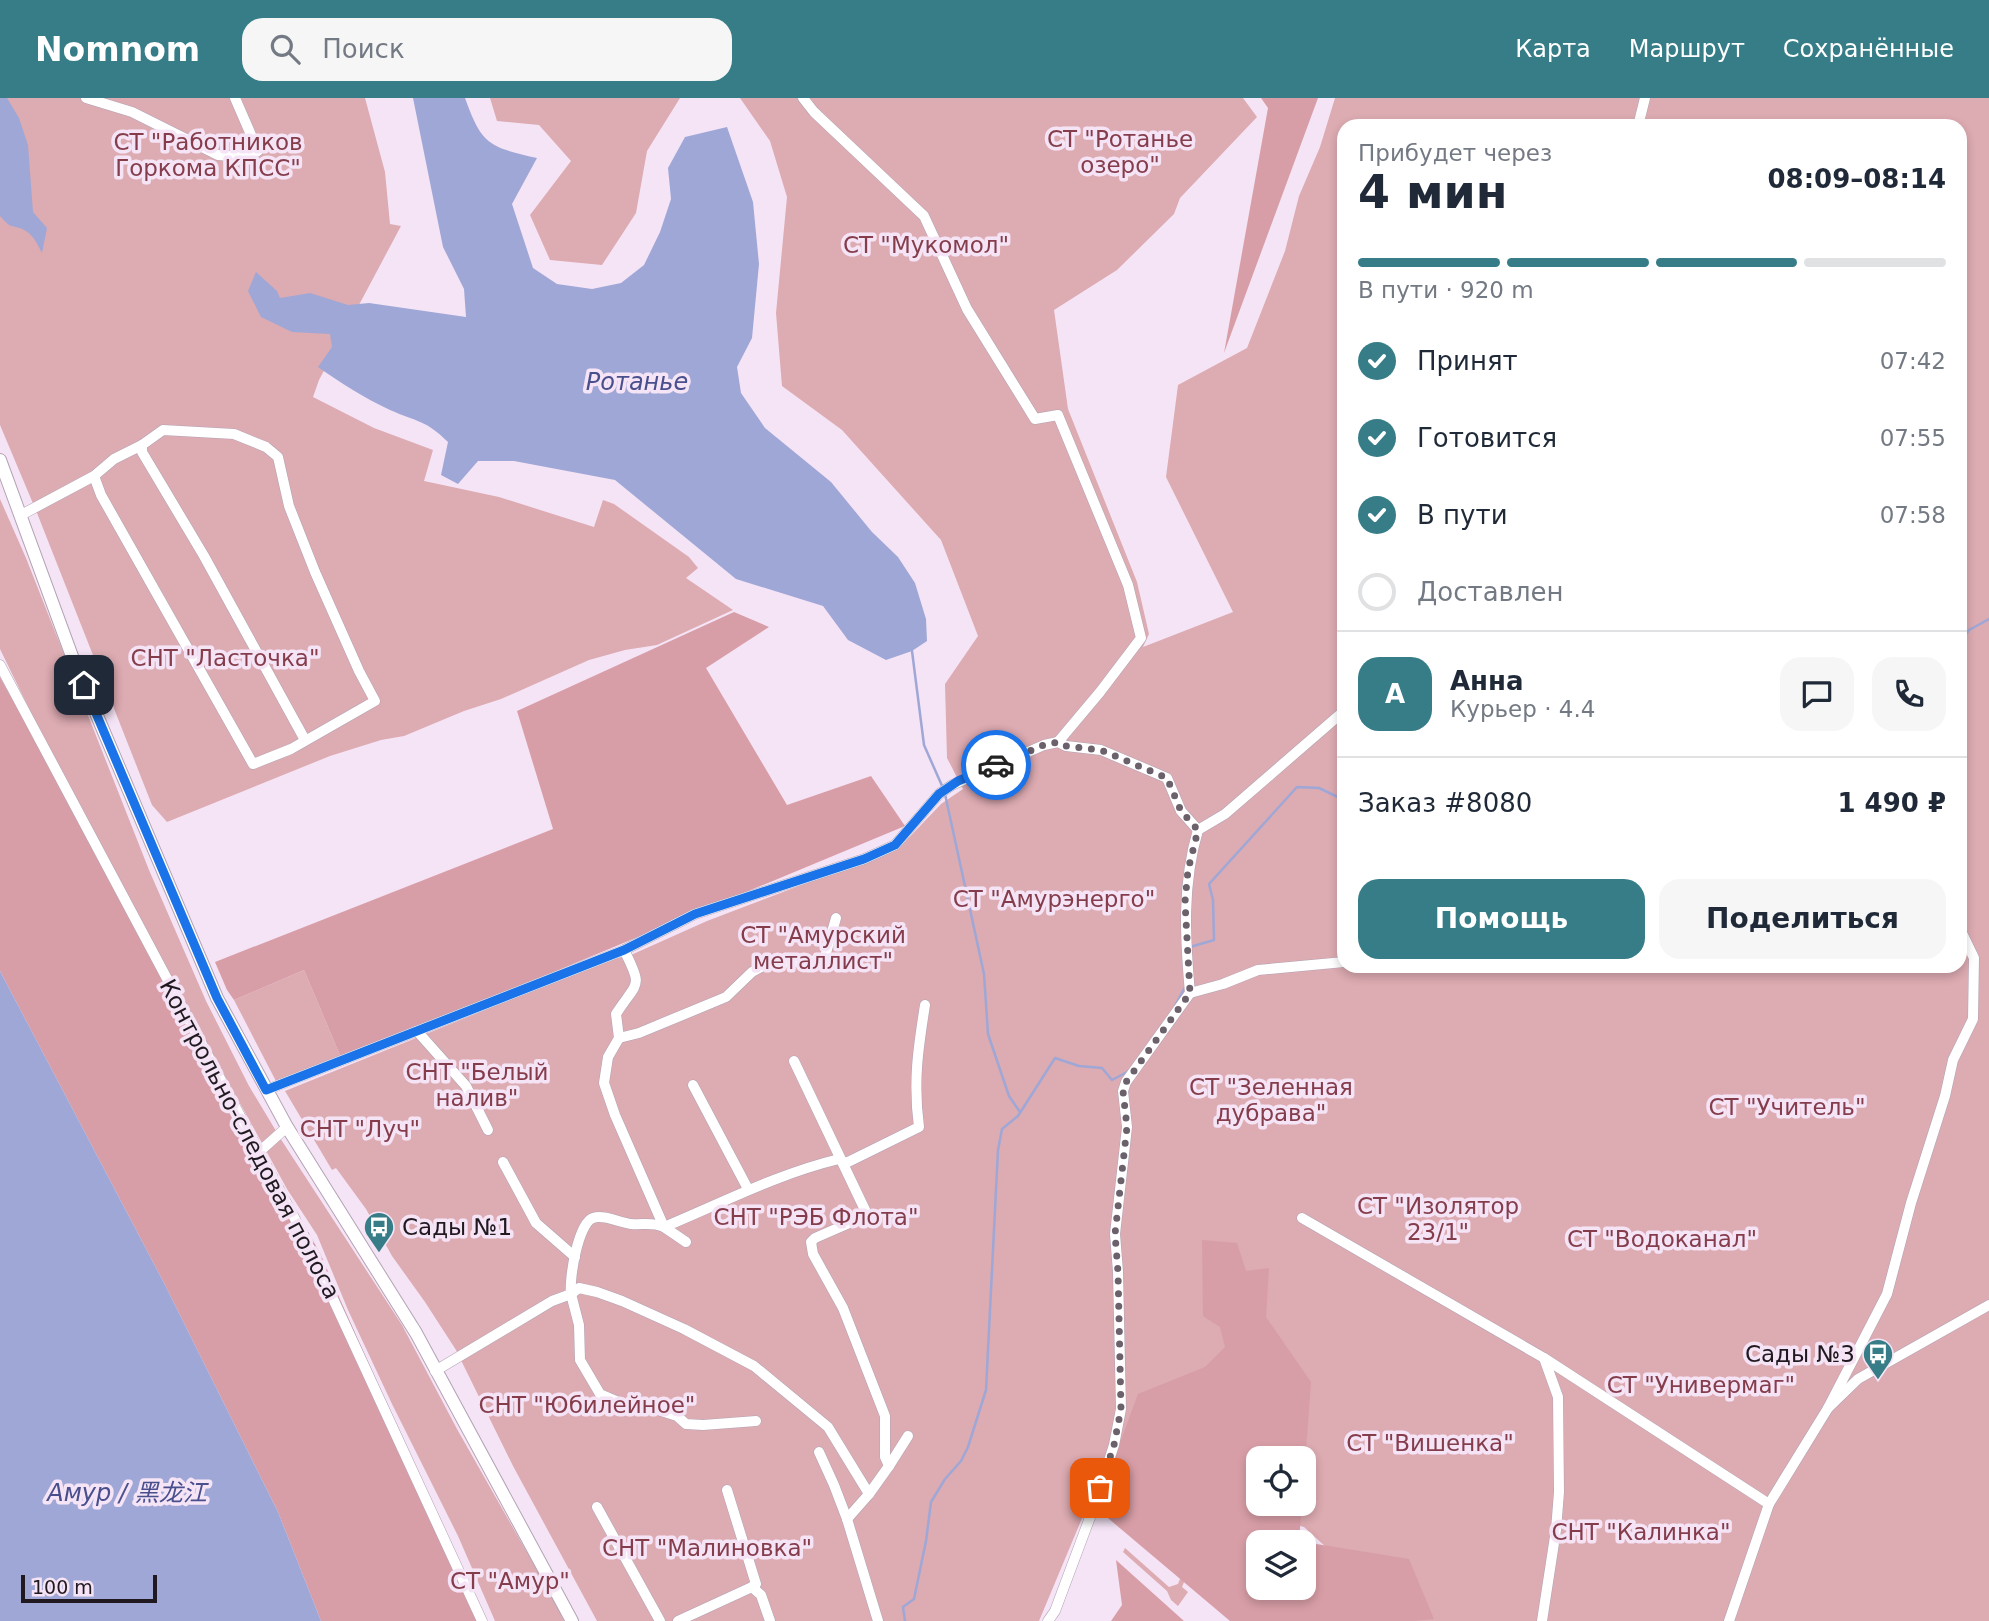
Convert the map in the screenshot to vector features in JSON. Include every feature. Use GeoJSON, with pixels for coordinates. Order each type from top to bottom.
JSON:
{"type":"FeatureCollection","features":[{"type":"Feature","properties":{"kind":"street"},"geometry":{"type":"LineString","coordinates":[[86,98],[132,112],[218,155],[242,157],[258,152],[235,98]]}},
{"type":"Feature","properties":{"kind":"street"},"geometry":{"type":"LineString","coordinates":[[266,1090],[624,950],[695,914],[864,859],[895,845],[939,794],[949,787],[990,767],[1058,742],[1141,638],[1128,586],[1058,415],[1035,419],[967,309],[924,216],[803,98]]}},
{"type":"Feature","properties":{"kind":"street"},"geometry":{"type":"LineString","coordinates":[[1640,119],[1645,98]]}},
{"type":"Feature","properties":{"kind":"street"},"geometry":{"type":"LineString","coordinates":[[20,515],[94,476],[114,460],[163,430],[233,434],[266,447],[278,457],[289,506],[359,671],[375,701],[305,740],[253,764],[101,495],[94,476]]}},
{"type":"Feature","properties":{"kind":"street"},"geometry":{"type":"LineString","coordinates":[[142,445],[142,452],[204,556],[305,740]]}},
{"type":"Feature","properties":{"kind":"street"},"geometry":{"type":"LineString","coordinates":[[0,460],[74,659],[217,998],[287,1128],[416,1333],[572,1621]]}},
{"type":"Feature","properties":{"kind":"street","name":"Контрольно-следовая полоса"},"geometry":{"type":"LineString","coordinates":[[0,666],[304,1236],[482,1621]]}},
{"type":"Feature","properties":{"kind":"street"},"geometry":{"type":"LineString","coordinates":[[1190,993],[1185,902],[1188,870],[1198,830],[1225,814],[1337,717]]}},
{"type":"Feature","properties":{"kind":"street"},"geometry":{"type":"LineString","coordinates":[[1058,742],[1066,746],[1101,750],[1167,778],[1181,811],[1198,830]]}},
{"type":"Feature","properties":{"kind":"street"},"geometry":{"type":"LineString","coordinates":[[619,1038],[639,1033],[726,997],[752,972],[766,964],[824,960],[836,918]]}},
{"type":"Feature","properties":{"kind":"street"},"geometry":{"type":"LineString","coordinates":[[1729,1621],[1769,1504],[1828,1408],[1887,1294],[1953,1060],[1973,1019],[1974,958],[1967,944]]}},
{"type":"Feature","properties":{"kind":"street"},"geometry":{"type":"LineString","coordinates":[[624,950],[637,975],[637,985],[616,1014],[619,1038],[608,1057],[604,1083],[615,1115],[664,1227]]}},
{"type":"Feature","properties":{"kind":"street"},"geometry":{"type":"LineString","coordinates":[[1048,1621],[1055,1611],[1093,1512],[1114,1445],[1121,1409],[1115,1234],[1127,1127],[1123,1091],[1126,1082],[1190,993],[1258,970],[1337,963]]}},
{"type":"Feature","properties":{"kind":"street"},"geometry":{"type":"LineString","coordinates":[[664,1227],[805,1167],[839,1159],[846,1163],[919,1126],[915,1094],[916,1060],[925,1005]]}},
{"type":"Feature","properties":{"kind":"street"},"geometry":{"type":"LineString","coordinates":[[417,1031],[466,1086],[488,1130]]}},
{"type":"Feature","properties":{"kind":"street"},"geometry":{"type":"LineString","coordinates":[[794,1061],[866,1212],[854,1221],[811,1242],[813,1254],[843,1308],[884,1416],[885,1457],[889,1466]]}},
{"type":"Feature","properties":{"kind":"street"},"geometry":{"type":"LineString","coordinates":[[693,1085],[748,1189]]}},
{"type":"Feature","properties":{"kind":"street"},"geometry":{"type":"LineString","coordinates":[[259,1152],[287,1128]]}},
{"type":"Feature","properties":{"kind":"street"},"geometry":{"type":"LineString","coordinates":[[503,1162],[536,1223],[575,1257]]}},
{"type":"Feature","properties":{"kind":"street"},"geometry":{"type":"LineString","coordinates":[[686,1242],[657,1224],[624,1223],[598,1217],[585,1223],[569,1282],[579,1325],[580,1360],[600,1394],[628,1406],[652,1408],[677,1416],[686,1424],[756,1421]]}},
{"type":"Feature","properties":{"kind":"street"},"geometry":{"type":"LineString","coordinates":[[1302,1217],[1544,1358],[1769,1504]]}},
{"type":"Feature","properties":{"kind":"street"},"geometry":{"type":"LineString","coordinates":[[435,1371],[552,1301],[579,1288],[611,1297],[684,1329],[754,1366],[828,1427],[869,1494]]}},
{"type":"Feature","properties":{"kind":"street"},"geometry":{"type":"LineString","coordinates":[[1828,1408],[1858,1378],[1989,1305]]}},
{"type":"Feature","properties":{"kind":"street"},"geometry":{"type":"LineString","coordinates":[[1542,1621],[1559,1492],[1558,1397],[1544,1358]]}},
{"type":"Feature","properties":{"kind":"street"},"geometry":{"type":"LineString","coordinates":[[847,1519],[869,1494],[908,1436]]}},
{"type":"Feature","properties":{"kind":"street"},"geometry":{"type":"LineString","coordinates":[[818,1452],[847,1519],[878,1621]]}},
{"type":"Feature","properties":{"kind":"street"},"geometry":{"type":"LineString","coordinates":[[678,1621],[756,1584],[727,1490]]}},
{"type":"Feature","properties":{"kind":"street"},"geometry":{"type":"LineString","coordinates":[[597,1507],[660,1621]]}},
{"type":"Feature","properties":{"kind":"street"},"geometry":{"type":"LineString","coordinates":[[752,1587],[761,1595],[770,1621]]}},
{"type":"Feature","properties":{"kind":"green space"},"geometry":{"type":"Polygon","coordinates":[[[0,98],[365,98],[385,172],[390,224],[401,226],[319,380],[313,397],[374,428],[433,450],[424,481],[499,497],[594,527],[603,500],[614,504],[689,557],[698,568],[686,578],[733,610],[657,645],[589,660],[501,699],[404,736],[381,740],[330,756],[167,822],[152,805],[0,425],[0,98]]]}},
{"type":"Feature","properties":{"kind":"green space"},"geometry":{"type":"Polygon","coordinates":[[[490,98],[680,98],[647,151],[636,213],[602,265],[550,260],[530,215],[571,161],[539,125],[497,121],[490,98]]]}},
{"type":"Feature","properties":{"kind":"green space"},"geometry":{"type":"Polygon","coordinates":[[[740,98],[1243,98],[1257,117],[1180,198],[1174,214],[1117,270],[1054,310],[1068,409],[1137,582],[1149,634],[1143,647],[1233,612],[1166,477],[1178,385],[1247,348],[1285,251],[1299,196],[1320,147],[1335,98],[1989,98],[1989,1621],[1407,1621],[1316,1538],[1316,1530],[1307,1530],[1264,1516],[1316,1516],[1316,1446],[1246,1446],[1246,1511],[1097,1470],[1088,1504],[1039,1621],[597,1621],[513,1466],[456,1350],[392,1256],[366,1209],[336,1168],[332,1170],[285,1091],[609,960],[631,955],[707,921],[899,848],[941,804],[963,789],[947,758],[945,684],[978,636],[941,540],[842,430],[782,386],[776,313],[787,197],[770,141],[740,98]]]}},
{"type":"Feature","properties":{"kind":"green space","name":"СТ \"Амур\""},"geometry":{"type":"Polygon","coordinates":[[[0,499],[26,558],[149,870],[206,1001],[249,1086],[282,1141],[402,1325],[564,1621],[495,1621],[458,1536],[348,1310],[317,1235],[287,1189],[73,799],[0,649],[0,499]]]}},
{"type":"Feature","properties":{"kind":"green space"},"geometry":{"type":"Polygon","coordinates":[[[304,970],[342,1060],[278,1085],[234,1000],[304,970]]]}},
{"type":"Feature","properties":{"kind":"green space"},"geometry":{"type":"Polygon","coordinates":[[[1200,1529],[1204,1533],[1182,1587],[1188,1592],[1178,1606],[1167,1591],[1123,1552],[1125,1548],[1169,1587],[1178,1584],[1200,1529]]]}},
{"type":"Feature","properties":{"kind":"shaded area"},"geometry":{"type":"Polygon","coordinates":[[[1261,98],[1318,98],[1224,353],[1268,108],[1261,98]]]}},
{"type":"Feature","properties":{"kind":"shaded area"},"geometry":{"type":"Polygon","coordinates":[[[734,612],[769,627],[706,668],[787,805],[871,776],[905,826],[342,1060],[304,970],[234,1000],[215,962],[553,829],[517,711],[734,612]]]}},
{"type":"Feature","properties":{"kind":"shaded area"},"geometry":{"type":"Polygon","coordinates":[[[0,677],[321,1255],[484,1621],[321,1621],[278,1512],[164,1283],[0,971],[0,677]]]}},
{"type":"Feature","properties":{"kind":"shaded area"},"geometry":{"type":"Polygon","coordinates":[[[1202,1240],[1237,1243],[1246,1271],[1269,1268],[1266,1317],[1311,1382],[1306,1446],[1246,1446],[1246,1516],[1301,1516],[1300,1530],[1246,1530],[1246,1600],[1316,1600],[1316,1544],[1409,1559],[1434,1619],[1230,1621],[1096,1508],[1138,1394],[1205,1367],[1225,1347],[1220,1327],[1203,1316],[1202,1240]]]}},
{"type":"Feature","properties":{"kind":"shaded area"},"geometry":{"type":"Polygon","coordinates":[[[1116,1560],[1184,1621],[1111,1621],[1122,1605],[1116,1560]]]}},
{"type":"Feature","properties":{"kind":"water"},"geometry":{"type":"Polygon","coordinates":[[[0,98],[7,98],[19,118],[28,145],[33,212],[47,228],[42,253],[30,234],[10,225],[0,216],[0,98]]]}},
{"type":"Feature","properties":{"kind":"water","name":"Ротанье"},"geometry":{"type":"Polygon","coordinates":[[[413,98],[465,98],[477,126],[490,142],[508,151],[537,158],[512,204],[533,268],[557,284],[592,289],[621,283],[644,265],[660,232],[671,199],[668,168],[685,137],[727,127],[753,202],[759,264],[752,338],[737,367],[741,393],[765,428],[831,482],[872,532],[898,557],[915,583],[926,619],[927,641],[912,651],[886,660],[848,640],[823,606],[736,579],[615,480],[514,461],[478,461],[458,484],[441,475],[448,442],[433,429],[371,400],[318,367],[332,347],[330,334],[292,332],[261,317],[248,291],[256,272],[277,291],[280,298],[310,293],[348,305],[369,303],[466,317],[464,289],[443,247],[413,98]]]}},
{"type":"Feature","properties":{"kind":"water","name":"Амур / 黑龙江"},"geometry":{"type":"Polygon","coordinates":[[[0,971],[164,1283],[278,1512],[321,1621],[0,1621],[0,971]]]}},
{"type":"Feature","properties":{"kind":"waterway"},"geometry":{"type":"LineString","coordinates":[[1967,633],[1989,619]]}},
{"type":"Feature","properties":{"kind":"waterway"},"geometry":{"type":"LineString","coordinates":[[912,651],[924,745],[943,788]]}},
{"type":"Feature","properties":{"kind":"waterway"},"geometry":{"type":"LineString","coordinates":[[1190,947],[1214,940],[1213,900],[1209,884],[1297,787],[1319,788],[1337,797]]}},
{"type":"Feature","properties":{"kind":"waterway"},"geometry":{"type":"LineString","coordinates":[[945,794],[984,974],[988,1034],[1009,1096],[1020,1112]]}},
{"type":"Feature","properties":{"kind":"waterway"},"geometry":{"type":"LineString","coordinates":[[1175,1006],[1185,987]]}},
{"type":"Feature","properties":{"kind":"waterway"},"geometry":{"type":"LineString","coordinates":[[905,1621],[903,1607],[914,1599],[931,1502],[968,1447],[986,1390],[998,1150],[1002,1129],[1018,1116],[1055,1058],[1079,1066],[1102,1068],[1112,1080],[1129,1071]]}},
{"type":"Feature","properties":{"kind":"way so far"},"geometry":{"type":"LineString","coordinates":[[996,765],[1058,742],[1066,746],[1101,750],[1167,778],[1181,811],[1198,830],[1188,870],[1185,902],[1190,993],[1126,1082],[1123,1091],[1127,1127],[1115,1234],[1121,1409],[1114,1445],[1100,1488]]}},
{"type":"Feature","properties":{"kind":"place","name":"Сады №1"},"geometry":{"type":"Point","coordinates":[379,1254]}},
{"type":"Feature","properties":{"kind":"place","name":"Сады №3"},"geometry":{"type":"Point","coordinates":[1878,1381]}},
{"type":"Feature","properties":{"kind":"route"},"geometry":{"type":"LineString","coordinates":[[84,685],[217,998],[266,1090],[624,950],[695,914],[864,859],[895,845],[939,794],[958,781],[996,765]]}},
{"type":"Feature","properties":{"kind":"park label","name":"СТ \"Ротанье озеро\""},"geometry":{"type":"Point","coordinates":[1120,152]}},
{"type":"Feature","properties":{"kind":"park label","name":"СТ \"Работников Горкома КПСС\""},"geometry":{"type":"Point","coordinates":[208,155]}},
{"type":"Feature","properties":{"kind":"park label","name":"СТ \"Мукомол\""},"geometry":{"type":"Point","coordinates":[926,245]}},
{"type":"Feature","properties":{"kind":"park label","name":"СНТ \"Ласточка\""},"geometry":{"type":"Point","coordinates":[225,658]}},
{"type":"Feature","properties":{"kind":"park label","name":"СТ \"Амурэнерго\""},"geometry":{"type":"Point","coordinates":[1054,899]}},
{"type":"Feature","properties":{"kind":"park label","name":"СТ \"Амурский металлист\""},"geometry":{"type":"Point","coordinates":[823,948]}},
{"type":"Feature","properties":{"kind":"park label","name":"СНТ \"Белый налив\""},"geometry":{"type":"Point","coordinates":[477,1085]}},
{"type":"Feature","properties":{"kind":"park label","name":"СТ \"Зеленная дубрава\""},"geometry":{"type":"Point","coordinates":[1271,1100]}},
{"type":"Feature","properties":{"kind":"park label","name":"СТ \"Учитель\""},"geometry":{"type":"Point","coordinates":[1787,1107]}},
{"type":"Feature","properties":{"kind":"park label","name":"СНТ \"Луч\""},"geometry":{"type":"Point","coordinates":[360,1129]}},
{"type":"Feature","properties":{"kind":"park label","name":"СНТ \"РЭБ Флота\""},"geometry":{"type":"Point","coordinates":[816,1217]}},
{"type":"Feature","properties":{"kind":"park label","name":"СТ \"Изолятор 23/1\""},"geometry":{"type":"Point","coordinates":[1438,1219]}},
{"type":"Feature","properties":{"kind":"park label","name":"СТ \"Водоканал\""},"geometry":{"type":"Point","coordinates":[1662,1239]}},
{"type":"Feature","properties":{"kind":"park label","name":"СТ \"Универмаг\""},"geometry":{"type":"Point","coordinates":[1701,1385]}},
{"type":"Feature","properties":{"kind":"park label","name":"СНТ \"Юбилейное\""},"geometry":{"type":"Point","coordinates":[587,1405]}},
{"type":"Feature","properties":{"kind":"park label","name":"СТ \"Вишенка\""},"geometry":{"type":"Point","coordinates":[1430,1443]}},
{"type":"Feature","properties":{"kind":"park label","name":"СНТ \"Калинка\""},"geometry":{"type":"Point","coordinates":[1641,1532]}},
{"type":"Feature","properties":{"kind":"park label","name":"СНТ \"Малиновка\""},"geometry":{"type":"Point","coordinates":[707,1548]}}]}
